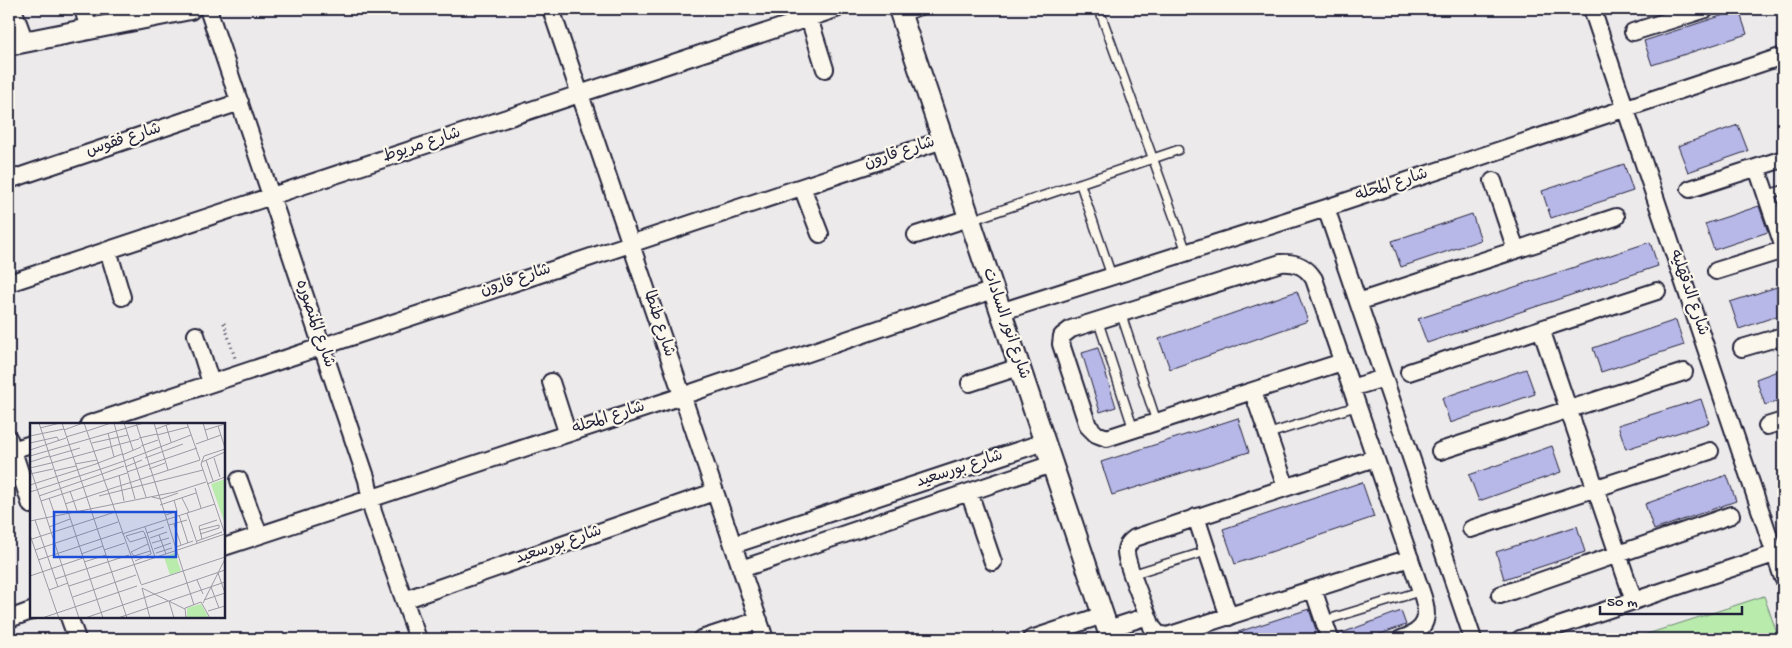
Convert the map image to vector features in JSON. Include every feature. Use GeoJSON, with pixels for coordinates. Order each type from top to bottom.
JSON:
{"type":"FeatureCollection","features":[{"type":"Feature","properties":{"kind":"street"},"geometry":{"type":"LineString","coordinates":[[13,9],[17,44],[190,9]]}},
{"type":"Feature","properties":{"kind":"street"},"geometry":{"type":"LineString","coordinates":[[83,9],[89,29]]}},
{"type":"Feature","properties":{"kind":"street","name":"شارع المنصوره"},"geometry":{"type":"LineString","coordinates":[[208,9],[367,480],[375,519],[418,639]]}},
{"type":"Feature","properties":{"kind":"street","name":"شارع طنطا"},"geometry":{"type":"LineString","coordinates":[[551,9],[765,639]]}},
{"type":"Feature","properties":{"kind":"street","name":"شارع مريوط"},"geometry":{"type":"LineString","coordinates":[[9,283],[836,9]]}},
{"type":"Feature","properties":{"kind":"street","name":"شارع الدقهليه"},"geometry":{"type":"LineString","coordinates":[[1592,9],[1779,553],[1783,578]]}},
{"type":"Feature","properties":{"kind":"street"},"geometry":{"type":"LineString","coordinates":[[1633,32],[1702,9]]}},
{"type":"Feature","properties":{"kind":"street","name":"شارع انور السادات"},"geometry":{"type":"LineString","coordinates":[[901,13],[1000,312],[1108,628]]}},
{"type":"Feature","properties":{"kind":"street"},"geometry":{"type":"LineString","coordinates":[[809,18],[825,69]]}},
{"type":"Feature","properties":{"kind":"street","name":"شارع المحله"},"geometry":{"type":"LineString","coordinates":[[1000,312],[1326,208],[1783,56]]}},
{"type":"Feature","properties":{"kind":"street","name":"شارع فقوس"},"geometry":{"type":"LineString","coordinates":[[9,180],[240,102]]}},
{"type":"Feature","properties":{"kind":"street","name":"شارع قارون"},"geometry":{"type":"LineString","coordinates":[[92,423],[943,140]]}},
{"type":"Feature","properties":{"kind":"street"},"geometry":{"type":"LineString","coordinates":[[1690,189],[1783,159]]}},
{"type":"Feature","properties":{"kind":"street"},"geometry":{"type":"LineString","coordinates":[[1757,168],[1766,195],[1780,226],[1783,245]]}},
{"type":"Feature","properties":{"kind":"street"},"geometry":{"type":"LineString","coordinates":[[1493,181],[1516,250]]}},
{"type":"Feature","properties":{"kind":"street"},"geometry":{"type":"LineString","coordinates":[[802,187],[820,234]]}},
{"type":"Feature","properties":{"kind":"street"},"geometry":{"type":"LineString","coordinates":[[1326,208],[1473,639]]}},
{"type":"Feature","properties":{"kind":"street"},"geometry":{"type":"LineString","coordinates":[[1358,302],[1616,217]]}},
{"type":"Feature","properties":{"kind":"street"},"geometry":{"type":"LineString","coordinates":[[916,235],[969,219]]}},
{"type":"Feature","properties":{"kind":"street"},"geometry":{"type":"LineString","coordinates":[[108,250],[122,297]]}},
{"type":"Feature","properties":{"kind":"street"},"geometry":{"type":"LineString","coordinates":[[1716,271],[1783,250]]}},
{"type":"Feature","properties":{"kind":"street"},"geometry":{"type":"LineString","coordinates":[[1342,362],[1134,431],[1107,438],[1092,431],[1062,348],[1062,336],[1067,331],[1282,263],[1294,263],[1306,269],[1314,279],[1426,604],[1426,619],[1418,631],[1400,639]]}},
{"type":"Feature","properties":{"kind":"street","name":"شارع المحله"},"geometry":{"type":"LineString","coordinates":[[225,547],[567,432],[682,396],[993,290]]}},
{"type":"Feature","properties":{"kind":"street"},"geometry":{"type":"LineString","coordinates":[[1409,372],[1657,291]]}},
{"type":"Feature","properties":{"kind":"street"},"geometry":{"type":"LineString","coordinates":[[1541,329],[1634,601]]}},
{"type":"Feature","properties":{"kind":"street"},"geometry":{"type":"LineString","coordinates":[[196,334],[210,383]]}},
{"type":"Feature","properties":{"kind":"street"},"geometry":{"type":"LineString","coordinates":[[1742,348],[1783,336]]}},
{"type":"Feature","properties":{"kind":"street"},"geometry":{"type":"LineString","coordinates":[[970,383],[1019,367]]}},
{"type":"Feature","properties":{"kind":"street"},"geometry":{"type":"LineString","coordinates":[[1440,451],[1684,372]]}},
{"type":"Feature","properties":{"kind":"street"},"geometry":{"type":"LineString","coordinates":[[1351,388],[1384,378]]}},
{"type":"Feature","properties":{"kind":"street"},"geometry":{"type":"LineString","coordinates":[[551,382],[567,432]]}},
{"type":"Feature","properties":{"kind":"street"},"geometry":{"type":"LineString","coordinates":[[1253,392],[1286,487]]}},
{"type":"Feature","properties":{"kind":"street"},"geometry":{"type":"LineString","coordinates":[[1767,426],[1783,421]]}},
{"type":"Feature","properties":{"kind":"street","name":"شارع بورسعيد"},"geometry":{"type":"LineString","coordinates":[[733,546],[1044,442]]}},
{"type":"Feature","properties":{"kind":"street"},"geometry":{"type":"LineString","coordinates":[[30,444],[10,447],[30,503]]}},
{"type":"Feature","properties":{"kind":"street"},"geometry":{"type":"LineString","coordinates":[[1470,529],[1710,451]]}},
{"type":"Feature","properties":{"kind":"street"},"geometry":{"type":"LineString","coordinates":[[1375,458],[1196,517],[1131,541],[1126,550],[1133,574],[1155,631],[1167,636],[1410,558]]}},
{"type":"Feature","properties":{"kind":"street","name":"شارع بورسعيد"},"geometry":{"type":"LineString","coordinates":[[741,569],[1052,464]]}},
{"type":"Feature","properties":{"kind":"street"},"geometry":{"type":"LineString","coordinates":[[239,480],[259,535]]}},
{"type":"Feature","properties":{"kind":"street","name":"شارع بورسعيد"},"geometry":{"type":"LineString","coordinates":[[404,600],[714,492]]}},
{"type":"Feature","properties":{"kind":"street"},"geometry":{"type":"LineString","coordinates":[[969,492],[993,562]]}},
{"type":"Feature","properties":{"kind":"street"},"geometry":{"type":"LineString","coordinates":[[1500,595],[1731,515]]}},
{"type":"Feature","properties":{"kind":"street"},"geometry":{"type":"LineString","coordinates":[[1196,517],[1229,617]]}},
{"type":"Feature","properties":{"kind":"street"},"geometry":{"type":"LineString","coordinates":[[1520,639],[1779,553]]}},
{"type":"Feature","properties":{"kind":"street"},"geometry":{"type":"LineString","coordinates":[[1313,589],[1330,639]]}},
{"type":"Feature","properties":{"kind":"street"},"geometry":{"type":"LineString","coordinates":[[9,619],[30,612]]}},
{"type":"Feature","properties":{"kind":"street"},"geometry":{"type":"LineString","coordinates":[[1031,639],[1108,628],[1148,616]]}},
{"type":"Feature","properties":{"kind":"street"},"geometry":{"type":"LineString","coordinates":[[69,618],[76,639]]}},
{"type":"Feature","properties":{"kind":"street"},"geometry":{"type":"LineString","coordinates":[[701,639],[759,620]]}},
{"type":"Feature","properties":{"kind":"lane"},"geometry":{"type":"LineString","coordinates":[[901,13],[924,9]]}},
{"type":"Feature","properties":{"kind":"lane"},"geometry":{"type":"LineString","coordinates":[[1100,9],[1186,252]]}},
{"type":"Feature","properties":{"kind":"lane"},"geometry":{"type":"LineString","coordinates":[[969,219],[1178,150]]}},
{"type":"Feature","properties":{"kind":"lane"},"geometry":{"type":"LineString","coordinates":[[1080,183],[1112,276]]}},
{"type":"Feature","properties":{"kind":"lane"},"geometry":{"type":"LineString","coordinates":[[1766,195],[1783,190]]}},
{"type":"Feature","properties":{"kind":"lane"},"geometry":{"type":"LineString","coordinates":[[1120,314],[1157,423]]}},
{"type":"Feature","properties":{"kind":"lane"},"geometry":{"type":"LineString","coordinates":[[1098,321],[1134,431]]}},
{"type":"Feature","properties":{"kind":"lane"},"geometry":{"type":"LineString","coordinates":[[1268,434],[1357,406]]}},
{"type":"Feature","properties":{"kind":"lane"},"geometry":{"type":"LineString","coordinates":[[1133,574],[1207,551]]}},
{"type":"Feature","properties":{"kind":"lane"},"geometry":{"type":"LineString","coordinates":[[1324,621],[1421,591]]}},
{"type":"Feature","properties":{"kind":"path"},"geometry":{"type":"LineString","coordinates":[[224,324],[239,373]]}},
{"type":"Feature","properties":{"kind":"green space"},"geometry":{"type":"Polygon","coordinates":[[[1764,596],[1779,639],[1632,639],[1764,596]]]}},
{"type":"Feature","properties":{"kind":"building"},"geometry":{"type":"Polygon","coordinates":[[[1739,10],[1747,34],[1652,65],[1644,41],[1739,10]]]}},
{"type":"Feature","properties":{"kind":"building"},"geometry":{"type":"Polygon","coordinates":[[[1738,125],[1748,151],[1688,172],[1678,146],[1738,125]]]}},
{"type":"Feature","properties":{"kind":"building"},"geometry":{"type":"Polygon","coordinates":[[[1624,164],[1633,191],[1551,218],[1542,191],[1624,164]]]}},
{"type":"Feature","properties":{"kind":"building"},"geometry":{"type":"Polygon","coordinates":[[[1759,206],[1768,232],[1714,250],[1705,224],[1759,206]]]}},
{"type":"Feature","properties":{"kind":"building"},"geometry":{"type":"Polygon","coordinates":[[[1472,214],[1481,240],[1401,267],[1392,241],[1472,214]]]}},
{"type":"Feature","properties":{"kind":"building"},"geometry":{"type":"Polygon","coordinates":[[[1650,242],[1658,266],[1427,343],[1418,319],[1650,242]]]}},
{"type":"Feature","properties":{"kind":"building"},"geometry":{"type":"Polygon","coordinates":[[[1783,285],[1783,314],[1739,329],[1730,302],[1783,285]]]}},
{"type":"Feature","properties":{"kind":"building"},"geometry":{"type":"Polygon","coordinates":[[[1297,291],[1308,321],[1170,369],[1159,339],[1297,291]]]}},
{"type":"Feature","properties":{"kind":"building"},"geometry":{"type":"Polygon","coordinates":[[[1676,320],[1684,345],[1601,372],[1593,348],[1676,320]]]}},
{"type":"Feature","properties":{"kind":"building"},"geometry":{"type":"Polygon","coordinates":[[[1098,348],[1116,407],[1100,412],[1082,353],[1098,348]]]}},
{"type":"Feature","properties":{"kind":"building"},"geometry":{"type":"Polygon","coordinates":[[[1526,369],[1535,394],[1450,423],[1442,398],[1526,369]]]}},
{"type":"Feature","properties":{"kind":"building"},"geometry":{"type":"Polygon","coordinates":[[[1783,369],[1783,399],[1765,405],[1756,379],[1783,369]]]}},
{"type":"Feature","properties":{"kind":"building"},"geometry":{"type":"Polygon","coordinates":[[[1701,399],[1709,423],[1626,449],[1618,425],[1701,399]]]}},
{"type":"Feature","properties":{"kind":"building"},"geometry":{"type":"Polygon","coordinates":[[[1238,418],[1249,452],[1112,495],[1101,462],[1238,418]]]}},
{"type":"Feature","properties":{"kind":"building"},"geometry":{"type":"Polygon","coordinates":[[[1552,446],[1561,472],[1479,501],[1469,475],[1552,446]]]}},
{"type":"Feature","properties":{"kind":"building"},"geometry":{"type":"Polygon","coordinates":[[[1727,475],[1736,501],[1654,530],[1645,504],[1727,475]]]}},
{"type":"Feature","properties":{"kind":"building"},"geometry":{"type":"Polygon","coordinates":[[[1362,482],[1374,517],[1235,564],[1223,529],[1362,482]]]}},
{"type":"Feature","properties":{"kind":"building"},"geometry":{"type":"Polygon","coordinates":[[[1577,526],[1585,552],[1504,579],[1496,552],[1577,526]]]}},
{"type":"Feature","properties":{"kind":"building"},"geometry":{"type":"Polygon","coordinates":[[[1309,609],[1319,639],[1227,639],[1226,636],[1309,609]]]}},
{"type":"Feature","properties":{"kind":"building"},"geometry":{"type":"Polygon","coordinates":[[[1401,611],[1406,625],[1366,639],[1340,639],[1339,634],[1401,611]]]}}]}
